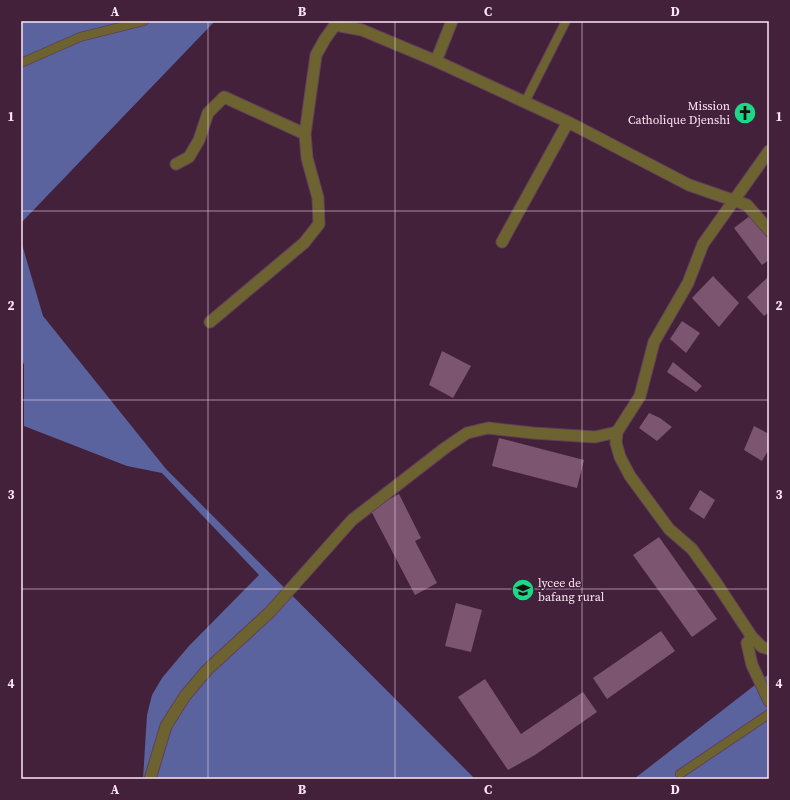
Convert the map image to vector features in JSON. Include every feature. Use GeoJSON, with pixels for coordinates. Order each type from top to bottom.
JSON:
{"type":"FeatureCollection","features":[{"type":"Feature","properties":{"kind":"street"},"geometry":{"type":"LineString","coordinates":[[436,61],[452,21]]}},
{"type":"Feature","properties":{"kind":"street"},"geometry":{"type":"LineString","coordinates":[[210,322],[304,243],[319,224],[318,198],[307,158],[306,134],[316,56],[332,23],[362,30],[436,61],[568,122],[689,185],[734,199],[747,205],[769,230]]}},
{"type":"Feature","properties":{"kind":"street"},"geometry":{"type":"LineString","coordinates":[[176,164],[189,157],[199,140],[208,113],[224,97],[306,134]]}},
{"type":"Feature","properties":{"kind":"street"},"geometry":{"type":"LineString","coordinates":[[502,242],[568,122]]}},
{"type":"Feature","properties":{"kind":"street"},"geometry":{"type":"LineString","coordinates":[[769,151],[704,244],[688,283],[654,342],[640,396],[616,432],[616,443],[620,457],[630,476],[669,528],[692,549],[752,637],[762,646],[769,649]]}},
{"type":"Feature","properties":{"kind":"street"},"geometry":{"type":"LineString","coordinates":[[150,779],[166,726],[185,696],[207,670],[270,612],[352,520],[445,448],[467,433],[488,428],[533,433],[595,437],[616,432]]}},
{"type":"Feature","properties":{"kind":"street"},"geometry":{"type":"LineString","coordinates":[[752,637],[747,642],[752,665],[769,701]]}},
{"type":"Feature","properties":{"kind":"lane"},"geometry":{"type":"LineString","coordinates":[[21,63],[80,37],[144,21]]}},
{"type":"Feature","properties":{"kind":"lane"},"geometry":{"type":"LineString","coordinates":[[525,102],[566,21]]}},
{"type":"Feature","properties":{"kind":"lane"},"geometry":{"type":"LineString","coordinates":[[680,774],[769,714]]}},
{"type":"Feature","properties":{"kind":"shaded area"},"geometry":{"type":"Polygon","coordinates":[[[21,21],[215,21],[21,223],[21,21]]]}},
{"type":"Feature","properties":{"kind":"shaded area"},"geometry":{"type":"Polygon","coordinates":[[[21,241],[43,316],[166,469],[475,779],[143,779],[147,715],[152,695],[162,678],[188,647],[259,575],[162,473],[127,466],[24,426],[24,365],[21,356],[21,241]]]}},
{"type":"Feature","properties":{"kind":"shaded area"},"geometry":{"type":"Polygon","coordinates":[[[769,674],[769,779],[634,779],[769,674]]]}},
{"type":"Feature","properties":{"kind":"building"},"geometry":{"type":"Polygon","coordinates":[[[751,215],[769,240],[769,260],[762,265],[734,228],[751,215]]]}},
{"type":"Feature","properties":{"kind":"building"},"geometry":{"type":"Polygon","coordinates":[[[713,276],[739,303],[719,327],[692,298],[713,276]]]}},
{"type":"Feature","properties":{"kind":"building"},"geometry":{"type":"Polygon","coordinates":[[[768,277],[769,312],[764,316],[747,297],[768,277]]]}},
{"type":"Feature","properties":{"kind":"building"},"geometry":{"type":"Polygon","coordinates":[[[682,321],[700,333],[686,353],[670,339],[682,321]]]}},
{"type":"Feature","properties":{"kind":"building"},"geometry":{"type":"Polygon","coordinates":[[[442,351],[471,366],[453,398],[429,385],[442,351]]]}},
{"type":"Feature","properties":{"kind":"building"},"geometry":{"type":"Polygon","coordinates":[[[673,362],[702,386],[696,392],[667,372],[673,362]]]}},
{"type":"Feature","properties":{"kind":"building"},"geometry":{"type":"Polygon","coordinates":[[[649,413],[660,418],[672,427],[657,441],[639,428],[649,413]]]}},
{"type":"Feature","properties":{"kind":"building"},"geometry":{"type":"Polygon","coordinates":[[[754,426],[769,434],[769,449],[762,461],[744,450],[754,426]]]}},
{"type":"Feature","properties":{"kind":"building"},"geometry":{"type":"Polygon","coordinates":[[[499,438],[584,460],[577,488],[492,466],[499,438]]]}},
{"type":"Feature","properties":{"kind":"building"},"geometry":{"type":"Polygon","coordinates":[[[700,490],[715,500],[704,519],[689,509],[700,490]]]}},
{"type":"Feature","properties":{"kind":"building"},"geometry":{"type":"Polygon","coordinates":[[[399,494],[421,538],[415,541],[437,583],[415,595],[370,509],[399,494]]]}},
{"type":"Feature","properties":{"kind":"building"},"geometry":{"type":"Polygon","coordinates":[[[659,537],[717,619],[692,637],[633,555],[659,537]]]}},
{"type":"Feature","properties":{"kind":"building"},"geometry":{"type":"Polygon","coordinates":[[[456,603],[482,610],[471,652],[445,646],[456,603]]]}},
{"type":"Feature","properties":{"kind":"building"},"geometry":{"type":"Polygon","coordinates":[[[661,631],[675,651],[607,699],[593,678],[661,631]]]}},
{"type":"Feature","properties":{"kind":"building"},"geometry":{"type":"Polygon","coordinates":[[[485,679],[521,734],[583,692],[597,712],[535,755],[508,770],[458,697],[485,679]]]}},
{"type":"Feature","properties":{"kind":"place","name":"Mission Catholique Djenshi"},"geometry":{"type":"Point","coordinates":[745,113]}},
{"type":"Feature","properties":{"kind":"place","name":"lycee de bafang rural"},"geometry":{"type":"Point","coordinates":[523,590]}}]}
